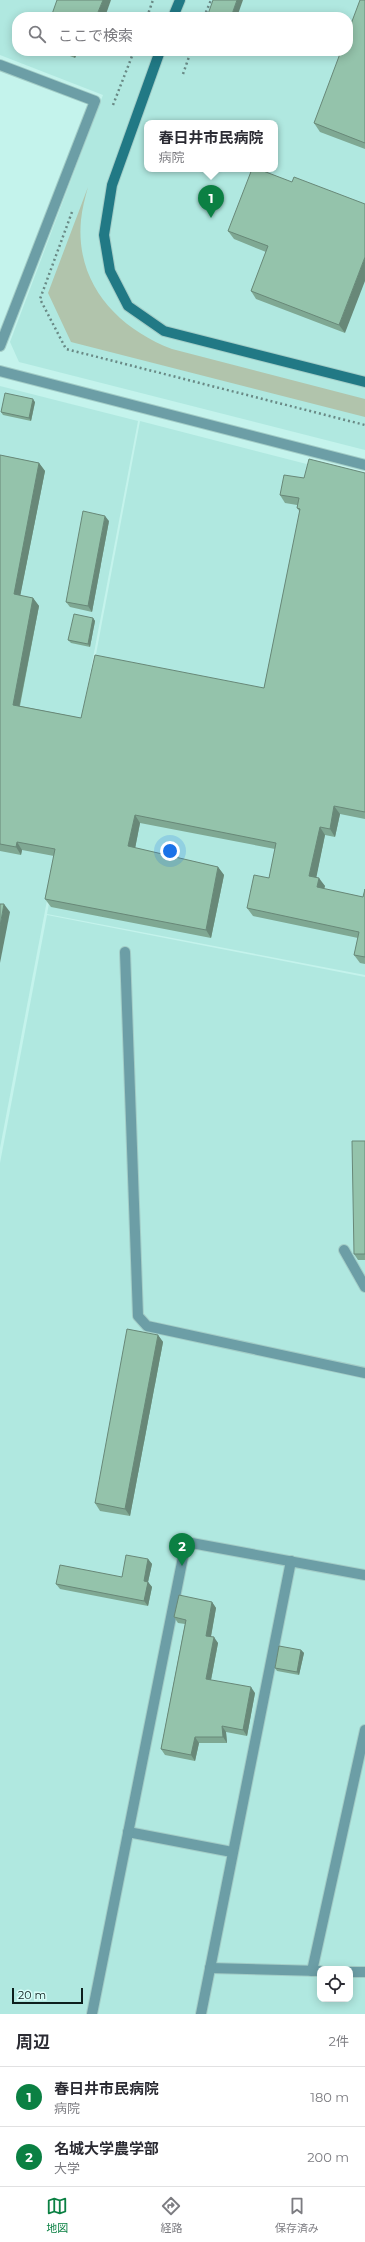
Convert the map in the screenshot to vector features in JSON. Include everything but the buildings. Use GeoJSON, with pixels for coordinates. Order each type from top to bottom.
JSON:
{"type":"FeatureCollection","features":[{"type":"Feature","properties":{"kind":"street"},"geometry":{"type":"LineString","coordinates":[[175,12],[180,0]]}},
{"type":"Feature","properties":{"kind":"street"},"geometry":{"type":"LineString","coordinates":[[158,56],[112,185],[104,235],[110,270],[128,306],[164,331],[365,382]]}},
{"type":"Feature","properties":{"kind":"street"},"geometry":{"type":"LineString","coordinates":[[0,65],[94,101],[0,346]]}},
{"type":"Feature","properties":{"kind":"street"},"geometry":{"type":"LineString","coordinates":[[0,371],[365,465]]}},
{"type":"Feature","properties":{"kind":"street"},"geometry":{"type":"LineString","coordinates":[[125,952],[138,1316],[147,1326],[365,1373]]}},
{"type":"Feature","properties":{"kind":"street"},"geometry":{"type":"LineString","coordinates":[[344,1250],[365,1287]]}},
{"type":"Feature","properties":{"kind":"street"},"geometry":{"type":"LineString","coordinates":[[92,2014],[186,1542],[365,1575]]}},
{"type":"Feature","properties":{"kind":"street"},"geometry":{"type":"LineString","coordinates":[[201,2014],[291,1561]]}},
{"type":"Feature","properties":{"kind":"street"},"geometry":{"type":"LineString","coordinates":[[210,1968],[316,1971],[365,1730]]}},
{"type":"Feature","properties":{"kind":"street"},"geometry":{"type":"LineString","coordinates":[[128,1832],[232,1852]]}},
{"type":"Feature","properties":{"kind":"street"},"geometry":{"type":"LineString","coordinates":[[353,1972],[365,1972]]}},
{"type":"Feature","properties":{"kind":"path"},"geometry":{"type":"LineString","coordinates":[[149,12],[153,0]]}},
{"type":"Feature","properties":{"kind":"path"},"geometry":{"type":"LineString","coordinates":[[206,12],[211,0]]}},
{"type":"Feature","properties":{"kind":"path"},"geometry":{"type":"LineString","coordinates":[[112,109],[132,56]]}},
{"type":"Feature","properties":{"kind":"path"},"geometry":{"type":"LineString","coordinates":[[183,74],[190,56]]}},
{"type":"Feature","properties":{"kind":"path"},"geometry":{"type":"LineString","coordinates":[[73,211],[40,299],[66,349],[365,425]]}},
{"type":"Feature","properties":{"kind":"shaded area"},"geometry":{"type":"Polygon","coordinates":[[[0,0],[365,0],[365,450],[19,362],[10,342],[103,95],[0,55],[0,0]]]}},
{"type":"Feature","properties":{"kind":"shaded area"},"geometry":{"type":"Polygon","coordinates":[[[0,386],[138,421],[0,1148],[0,386]]]}},
{"type":"Feature","properties":{"kind":"shaded area"},"geometry":{"type":"Polygon","coordinates":[[[140,421],[365,479],[365,975],[47,914],[140,421]]]}},
{"type":"Feature","properties":{"kind":"shaded area"},"geometry":{"type":"Polygon","coordinates":[[[47,915],[365,977],[365,2014],[0,2014],[0,1163],[47,915]]]}},
{"type":"Feature","properties":{"kind":"green space"},"geometry":{"type":"Polygon","coordinates":[[[88,187],[81,220],[81,243],[85,264],[93,283],[117,316],[152,340],[172,349],[365,399],[365,417],[71,342],[48,293],[88,187]]]}},
{"type":"Feature","properties":{"kind":"place","name":"春日井市民病院"},"geometry":{"type":"Point","coordinates":[211,218]}},
{"type":"Feature","properties":{"kind":"place","name":"名城大学農学部"},"geometry":{"type":"Point","coordinates":[182,1566]}}]}
